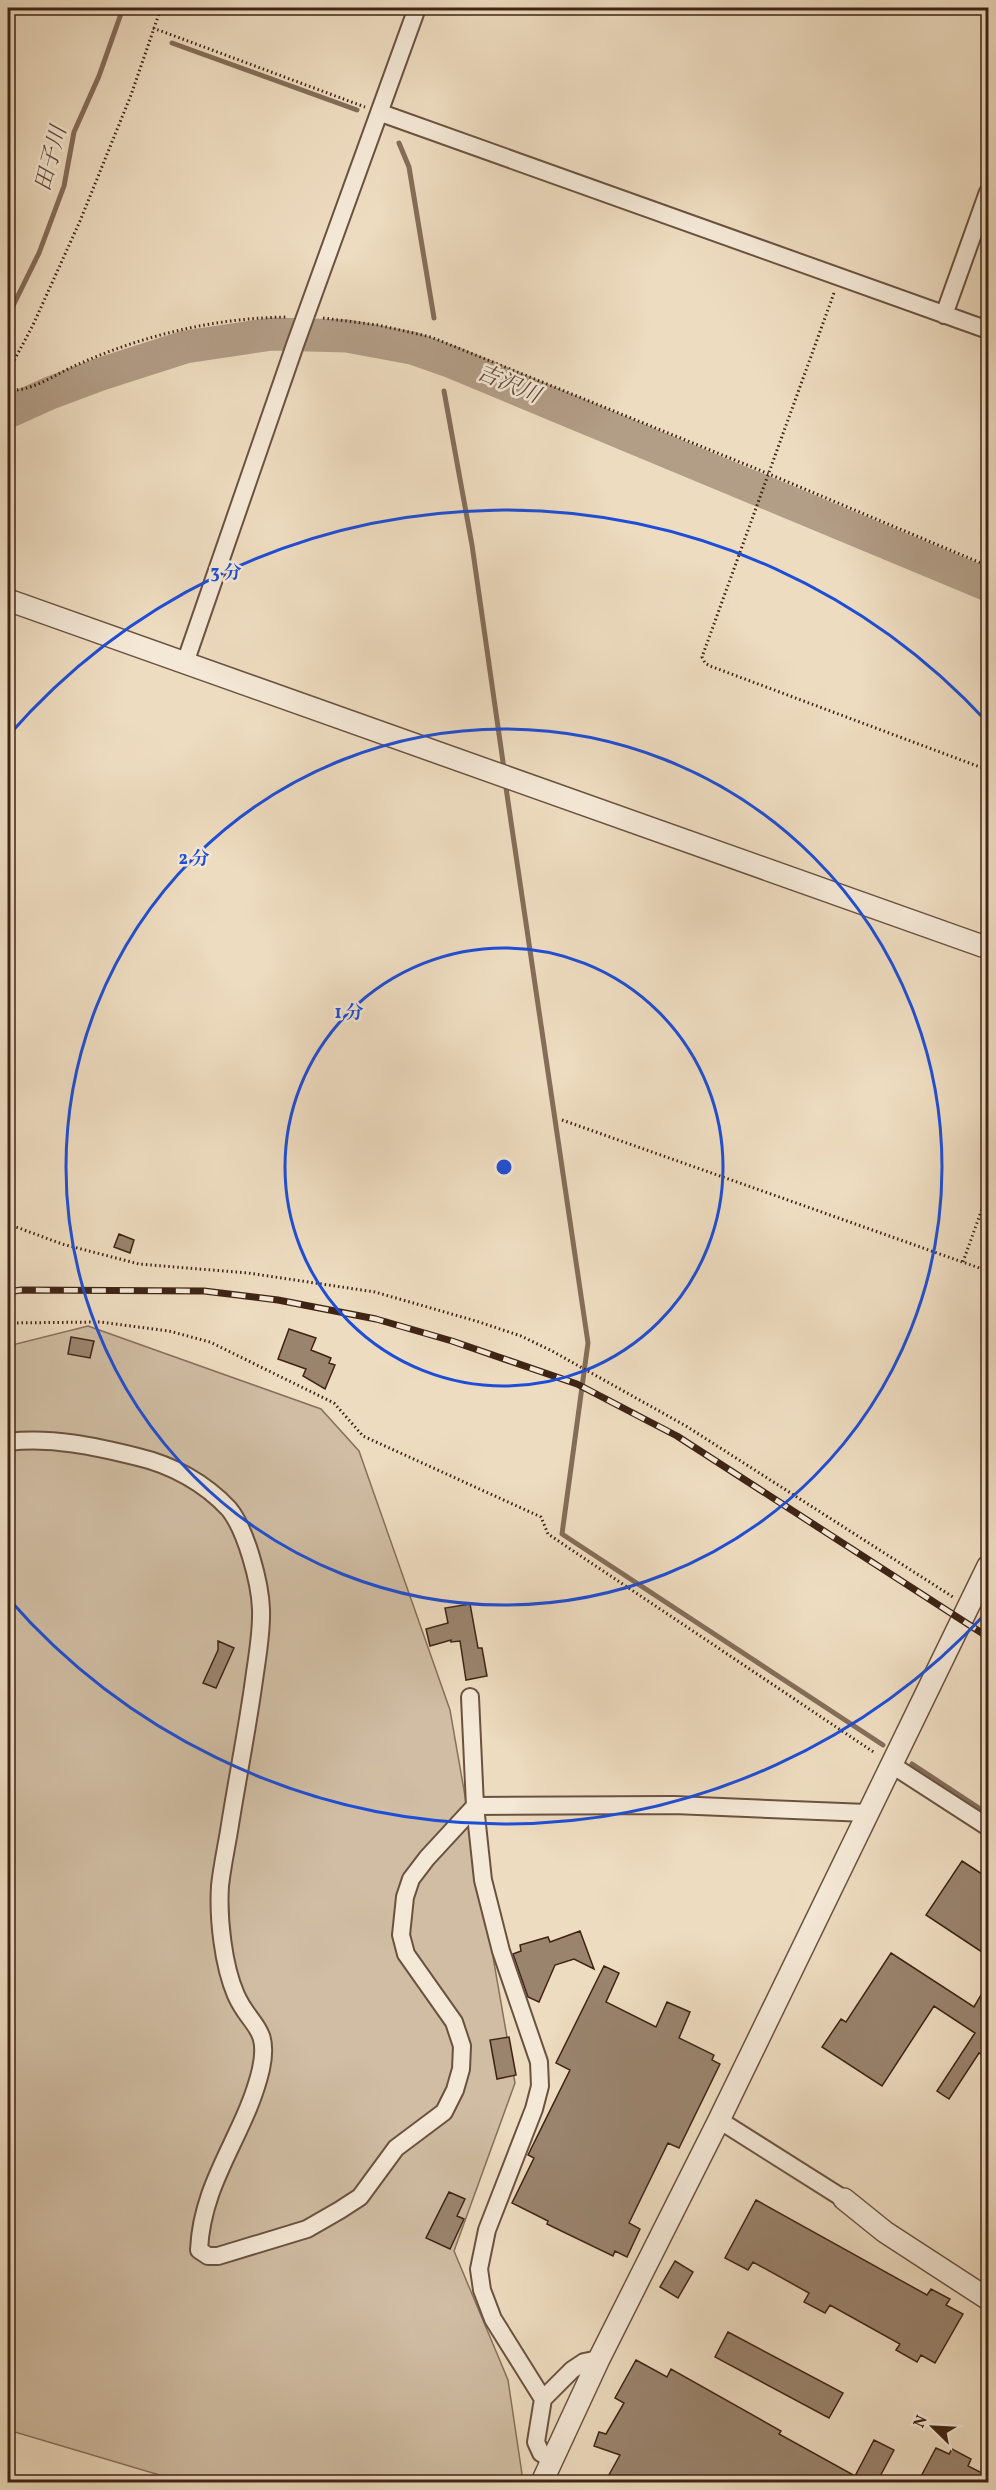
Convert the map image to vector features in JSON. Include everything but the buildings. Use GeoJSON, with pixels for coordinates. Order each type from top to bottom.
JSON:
{"type":"FeatureCollection","features":[{"type":"Feature","properties":{"kind":"street"},"geometry":{"type":"LineString","coordinates":[[185,663],[295,345],[417,8]]}},
{"type":"Feature","properties":{"kind":"street"},"geometry":{"type":"LineString","coordinates":[[381,112],[988,330]]}},
{"type":"Feature","properties":{"kind":"street"},"geometry":{"type":"LineString","coordinates":[[944,315],[988,192]]}},
{"type":"Feature","properties":{"kind":"street"},"geometry":{"type":"LineString","coordinates":[[8,600],[988,948]]}},
{"type":"Feature","properties":{"kind":"street"},"geometry":{"type":"LineString","coordinates":[[8,1442],[36,1439],[95,1447],[152,1460],[191,1477],[230,1510],[252,1556],[261,1610],[257,1661],[246,1741],[220,1887],[224,1959],[237,1997],[261,2033],[263,2050],[261,2069],[245,2116],[212,2184],[200,2233],[199,2250],[208,2256],[218,2256],[307,2229],[340,2210],[360,2197],[396,2148],[444,2112],[455,2090],[461,2069],[462,2046],[454,2022],[405,1954],[401,1935],[405,1897],[411,1879],[427,1858],[475,1806],[674,1805],[867,1813]]}},
{"type":"Feature","properties":{"kind":"street"},"geometry":{"type":"LineString","coordinates":[[542,2482],[599,2359],[719,2120],[988,1566]]}},
{"type":"Feature","properties":{"kind":"street"},"geometry":{"type":"LineString","coordinates":[[470,1697],[475,1806],[483,1880],[501,1951],[538,2062],[540,2086],[534,2109],[490,2221],[479,2269],[482,2290],[493,2319],[543,2399]]}},
{"type":"Feature","properties":{"kind":"street"},"geometry":{"type":"LineString","coordinates":[[892,1765],[988,1827]]}},
{"type":"Feature","properties":{"kind":"street"},"geometry":{"type":"LineString","coordinates":[[719,2120],[844,2199],[885,2232],[988,2299]]}},
{"type":"Feature","properties":{"kind":"street"},"geometry":{"type":"LineString","coordinates":[[552,2460],[541,2453],[536,2442],[543,2399],[572,2370],[584,2362],[599,2359]]}},
{"type":"Feature","properties":{"kind":"path"},"geometry":{"type":"LineString","coordinates":[[8,372],[33,326],[80,221],[131,94],[160,8]]}},
{"type":"Feature","properties":{"kind":"path"},"geometry":{"type":"LineString","coordinates":[[153,28],[381,112]]}},
{"type":"Feature","properties":{"kind":"path"},"geometry":{"type":"LineString","coordinates":[[840,277],[702,657],[705,663],[988,770]]}},
{"type":"Feature","properties":{"kind":"path"},"geometry":{"type":"LineString","coordinates":[[8,389],[27,387],[101,354],[180,329],[260,317],[305,318],[378,325],[431,338],[768,474],[988,566]]}},
{"type":"Feature","properties":{"kind":"path"},"geometry":{"type":"LineString","coordinates":[[562,1120],[988,1271]]}},
{"type":"Feature","properties":{"kind":"path"},"geometry":{"type":"LineString","coordinates":[[963,1262],[988,1192]]}},
{"type":"Feature","properties":{"kind":"path"},"geometry":{"type":"LineString","coordinates":[[8,1224],[62,1244],[139,1264],[248,1273],[375,1292],[521,1336],[686,1426],[956,1599],[973,1598]]}},
{"type":"Feature","properties":{"kind":"path"},"geometry":{"type":"LineString","coordinates":[[8,1323],[100,1322],[169,1331],[210,1342],[334,1403],[363,1436],[540,1517],[548,1534],[892,1765]]}},
{"type":"Feature","properties":{"kind":"shaded area"},"geometry":{"type":"Polygon","coordinates":[[[88,1326],[321,1409],[359,1451],[450,1710],[515,2083],[454,2251],[508,2380],[522,2474],[517,2482],[183,2482],[8,2430],[8,1346],[88,1326]]]}},
{"type":"Feature","properties":{"kind":"waterway","name":"田子川"},"geometry":{"type":"LineString","coordinates":[[8,316],[39,253],[64,186],[74,132],[99,76],[123,8]]}},
{"type":"Feature","properties":{"kind":"waterway"},"geometry":{"type":"LineString","coordinates":[[172,43],[357,110]]}},
{"type":"Feature","properties":{"kind":"waterway"},"geometry":{"type":"LineString","coordinates":[[399,143],[409,167],[434,318]]}},
{"type":"Feature","properties":{"kind":"waterway","name":"吉沢川"},"geometry":{"type":"LineString","coordinates":[[8,412],[101,374],[185,347],[272,334],[347,336],[412,348],[452,362],[988,585]]}},
{"type":"Feature","properties":{"kind":"waterway"},"geometry":{"type":"LineString","coordinates":[[444,391],[472,545],[504,769]]}},
{"type":"Feature","properties":{"kind":"waterway"},"geometry":{"type":"LineString","coordinates":[[505,781],[588,1343],[562,1534],[883,1745]]}},
{"type":"Feature","properties":{"kind":"waterway"},"geometry":{"type":"LineString","coordinates":[[912,1764],[988,1814]]}},
{"type":"Feature","properties":{"kind":"railway"},"geometry":{"type":"LineString","coordinates":[[8,1292],[21,1290],[204,1291],[278,1300],[376,1319],[452,1341],[577,1384],[677,1436],[988,1637]]}}]}
